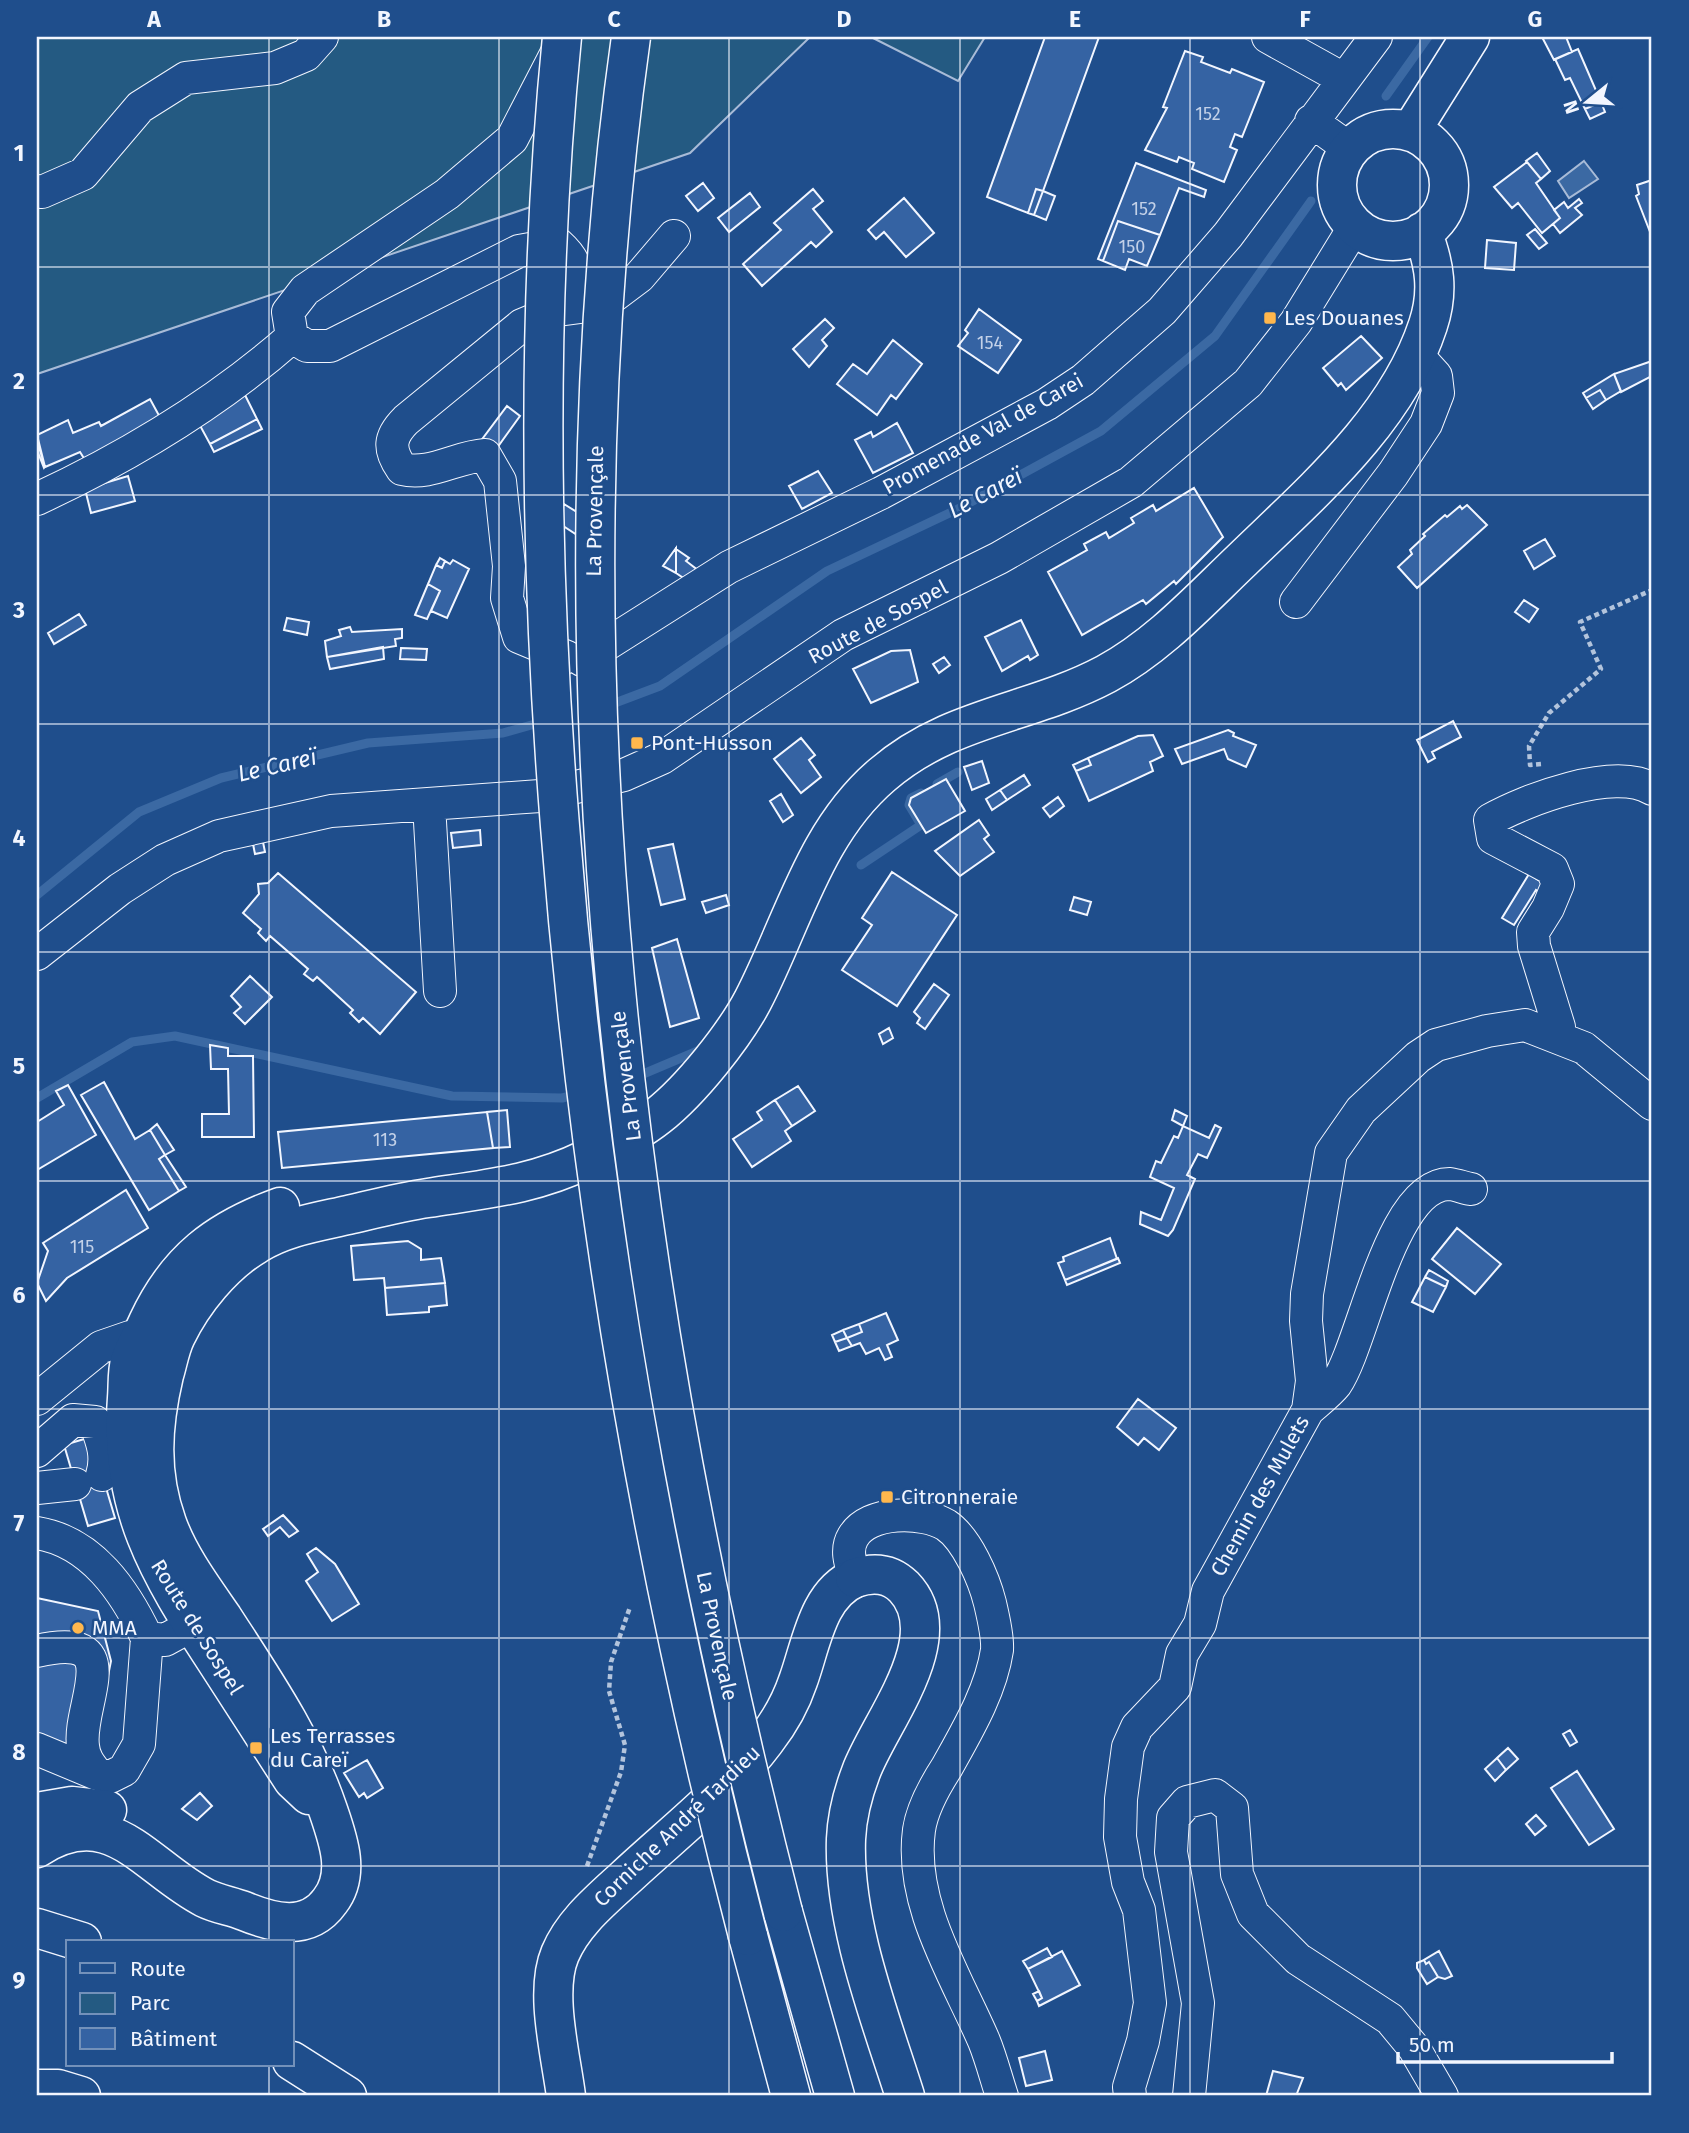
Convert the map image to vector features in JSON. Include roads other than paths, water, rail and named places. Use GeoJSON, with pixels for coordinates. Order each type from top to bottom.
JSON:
{"type":"FeatureCollection","features":[{"type":"Feature","properties":{"kind":"main road","name":"La Provençale"},"geometry":{"type":"LineString","coordinates":[[563,37],[549,225],[545,523],[550,688],[565,897],[596,1170],[635,1427],[692,1707],[748,1936],[791,2096]]}},
{"type":"Feature","properties":{"kind":"main road","name":"La Provençale"},"geometry":{"type":"LineString","coordinates":[[631,37],[607,238],[595,487],[595,636],[603,836],[623,1063],[670,1399],[729,1692],[783,1912],[835,2096]]}},
{"type":"Feature","properties":{"kind":"main road"},"geometry":{"type":"LineString","coordinates":[[1411,131],[1470,37]]}},
{"type":"Feature","properties":{"kind":"main road"},"geometry":{"type":"LineString","coordinates":[[1377,131],[1411,131],[1438,152],[1447,171],[1449,185],[1442,212],[1412,238],[1388,240],[1365,233],[1355,226],[1342,206],[1337,183],[1343,159],[1350,149],[1377,131]]}},
{"type":"Feature","properties":{"kind":"main road","name":"Route de Sospel"},"geometry":{"type":"LineString","coordinates":[[331,1816],[293,1780],[192,1624],[153,1558],[130,1480],[125,1419],[131,1360],[156,1342],[228,1266],[258,1243],[294,1227],[424,1198],[505,1189],[585,1160],[658,1116],[710,1060],[750,1007],[832,832],[868,788],[915,750],[984,719],[1097,679],[1129,661],[1160,636],[1319,485],[1372,427],[1416,354],[1434,301],[1433,259],[1422,232]]}},
{"type":"Feature","properties":{"kind":"main road","name":"Route de Sospel"},"geometry":{"type":"LineString","coordinates":[[37,1848],[58,1835],[85,1830],[110,1834],[140,1851],[204,1897],[265,1921],[283,1924],[306,1920],[325,1908],[335,1896],[342,1860],[331,1816],[314,1768],[284,1712],[199,1582],[168,1526],[154,1465],[156,1342]]}},
{"type":"Feature","properties":{"kind":"main road"},"geometry":{"type":"LineString","coordinates":[[855,1578],[880,1574],[896,1580],[915,1602],[920,1623],[916,1652],[905,1687],[861,1770],[848,1814],[846,1838],[849,1883],[868,1978],[905,2096]]}},
{"type":"Feature","properties":{"kind":"main road","name":"Corniche André Tardieu"},"geometry":{"type":"LineString","coordinates":[[566,2096],[553,1992],[554,1975],[566,1941],[589,1912],[733,1777],[765,1741],[798,1683],[824,1608],[840,1586],[855,1578]]}},
{"type":"Feature","properties":{"kind":"main road"},"geometry":{"type":"LineString","coordinates":[[37,1812],[72,1806],[95,1807],[138,1821],[177,1846],[215,1876],[244,1911]]}},
{"type":"Feature","properties":{"kind":"main road"},"geometry":{"type":"LineString","coordinates":[[294,2062],[347,2096]]}},
{"type":"Feature","properties":{"kind":"main road"},"geometry":{"type":"LineString","coordinates":[[37,2089],[58,2088],[81,2096]]}},
{"type":"Feature","properties":{"kind":"street"},"geometry":{"type":"LineString","coordinates":[[37,191],[42,192],[83,174],[140,107],[186,78],[275,68],[306,55],[322,37]]}},
{"type":"Feature","properties":{"kind":"street"},"geometry":{"type":"LineString","coordinates":[[558,310],[573,291],[577,272],[570,254],[558,244],[519,251],[330,346],[307,346],[292,337],[288,312],[305,290],[447,194],[512,139],[563,37]]}},
{"type":"Feature","properties":{"kind":"street"},"geometry":{"type":"LineString","coordinates":[[1268,37],[1332,72],[1341,82]]}},
{"type":"Feature","properties":{"kind":"street","name":"Promenade Val de Carei"},"geometry":{"type":"LineString","coordinates":[[582,659],[729,567],[881,493],[1047,404],[1083,380],[1162,311],[1228,235],[1376,37]]}},
{"type":"Feature","properties":{"kind":"street"},"geometry":{"type":"LineString","coordinates":[[1311,121],[1350,149]]}},
{"type":"Feature","properties":{"kind":"street","name":"Route de Sospel"},"geometry":{"type":"LineString","coordinates":[[37,954],[120,889],[164,860],[219,836],[331,811],[540,796],[582,788],[624,775],[662,758],[843,635],[999,558],[1131,482],[1248,383],[1296,322],[1355,226]]}},
{"type":"Feature","properties":{"kind":"street"},"geometry":{"type":"LineString","coordinates":[[582,788],[582,659],[563,656],[519,637],[507,598],[509,566],[500,481],[485,455],[450,461],[417,473],[402,469],[393,456],[390,443],[395,430],[508,334],[558,310],[588,306],[615,295],[639,277],[674,236]]}},
{"type":"Feature","properties":{"kind":"street"},"geometry":{"type":"LineString","coordinates":[[37,499],[168,429],[266,360],[292,337]]}},
{"type":"Feature","properties":{"kind":"street"},"geometry":{"type":"LineString","coordinates":[[1296,602],[1393,474],[1426,424],[1438,393],[1436,376],[1416,354]]}},
{"type":"Feature","properties":{"kind":"street"},"geometry":{"type":"LineString","coordinates":[[1559,1038],[1559,1027],[1534,946],[1533,932],[1558,884],[1552,869],[1493,838],[1490,820],[1519,804],[1594,784],[1621,780],[1652,789]]}},
{"type":"Feature","properties":{"kind":"street"},"geometry":{"type":"LineString","coordinates":[[429,805],[439,991]]}},
{"type":"Feature","properties":{"kind":"street","name":"Chemin des Mulets"},"geometry":{"type":"LineString","coordinates":[[1130,2096],[1129,2087],[1143,2040],[1150,2003],[1139,1910],[1128,1882],[1120,1837],[1121,1799],[1128,1746],[1137,1727],[1175,1687],[1182,1654],[1200,1623],[1208,1591],[1308,1410],[1312,1381],[1306,1321],[1307,1294],[1331,1153],[1361,1110],[1418,1057],[1436,1045],[1487,1031],[1525,1025],[1584,1048],[1652,1104]]}},
{"type":"Feature","properties":{"kind":"street"},"geometry":{"type":"LineString","coordinates":[[1308,1410],[1336,1384],[1362,1325],[1377,1277],[1409,1208],[1427,1193],[1448,1184],[1471,1189]]}},
{"type":"Feature","properties":{"kind":"street"},"geometry":{"type":"LineString","coordinates":[[37,1399],[101,1347],[130,1337],[156,1342]]}},
{"type":"Feature","properties":{"kind":"street"},"geometry":{"type":"LineString","coordinates":[[37,1451],[73,1420],[95,1422],[106,1463],[89,1480],[37,1488]]}},
{"type":"Feature","properties":{"kind":"street"},"geometry":{"type":"LineString","coordinates":[[855,1578],[848,1557],[853,1537],[868,1522],[918,1515],[947,1525],[973,1556],[989,1601],[997,1648],[987,1685],[968,1731],[937,1783],[919,1829],[920,1876],[935,1934],[985,2043],[1002,2096]]}},
{"type":"Feature","properties":{"kind":"street"},"geometry":{"type":"LineString","coordinates":[[37,1533],[76,1546],[118,1585],[147,1638],[139,1744],[124,1770],[110,1777],[97,1774],[37,1749]]}},
{"type":"Feature","properties":{"kind":"street"},"geometry":{"type":"LineString","coordinates":[[147,1638],[165,1640],[192,1624],[205,1624],[262,1705],[284,1712]]}},
{"type":"Feature","properties":{"kind":"street"},"geometry":{"type":"LineString","coordinates":[[37,1651],[62,1645],[72,1646],[84,1652],[90,1663],[94,1682],[82,1744],[85,1759],[97,1774]]}},
{"type":"Feature","properties":{"kind":"street"},"geometry":{"type":"LineString","coordinates":[[1189,2096],[1198,2003],[1171,1852],[1172,1818],[1187,1801],[1215,1794],[1232,1808],[1237,1874],[1253,1914],[1298,1959],[1390,2019],[1414,2049],[1443,2096]]}},
{"type":"Feature","properties":{"kind":"waterway","name":"Le Careï"},"geometry":{"type":"LineString","coordinates":[[1386,96],[1428,37]]}},
{"type":"Feature","properties":{"kind":"waterway","name":"Le Careï"},"geometry":{"type":"LineString","coordinates":[[607,706],[660,686],[827,571],[958,509],[1101,431],[1215,336],[1311,201]]}},
{"type":"Feature","properties":{"kind":"waterway","name":"Le Careï"},"geometry":{"type":"LineString","coordinates":[[37,895],[139,812],[221,778],[368,743],[503,733],[542,722]]}},
{"type":"Feature","properties":{"kind":"waterway"},"geometry":{"type":"LineString","coordinates":[[937,784],[958,772]]}},
{"type":"Feature","properties":{"kind":"waterway"},"geometry":{"type":"LineString","coordinates":[[861,865],[921,825],[909,805],[911,798],[921,793]]}},
{"type":"Feature","properties":{"kind":"waterway"},"geometry":{"type":"LineString","coordinates":[[37,1098],[132,1042],[175,1036],[452,1096],[562,1098],[579,1094]]}},
{"type":"Feature","properties":{"kind":"waterway"},"geometry":{"type":"LineString","coordinates":[[636,1077],[700,1050]]}},
{"type":"Feature","properties":{"kind":"place","name":"Les Douanes"},"geometry":{"type":"Point","coordinates":[1270,318]}},
{"type":"Feature","properties":{"kind":"place","name":"Pont-Husson"},"geometry":{"type":"Point","coordinates":[637,743]}},
{"type":"Feature","properties":{"kind":"place","name":"Citronneraie"},"geometry":{"type":"Point","coordinates":[887,1497]}},
{"type":"Feature","properties":{"kind":"place","name":"MMA"},"geometry":{"type":"Point","coordinates":[78,1628]}},
{"type":"Feature","properties":{"kind":"place","name":"Les Terrasses du Careï"},"geometry":{"type":"Point","coordinates":[256,1748]}}]}
